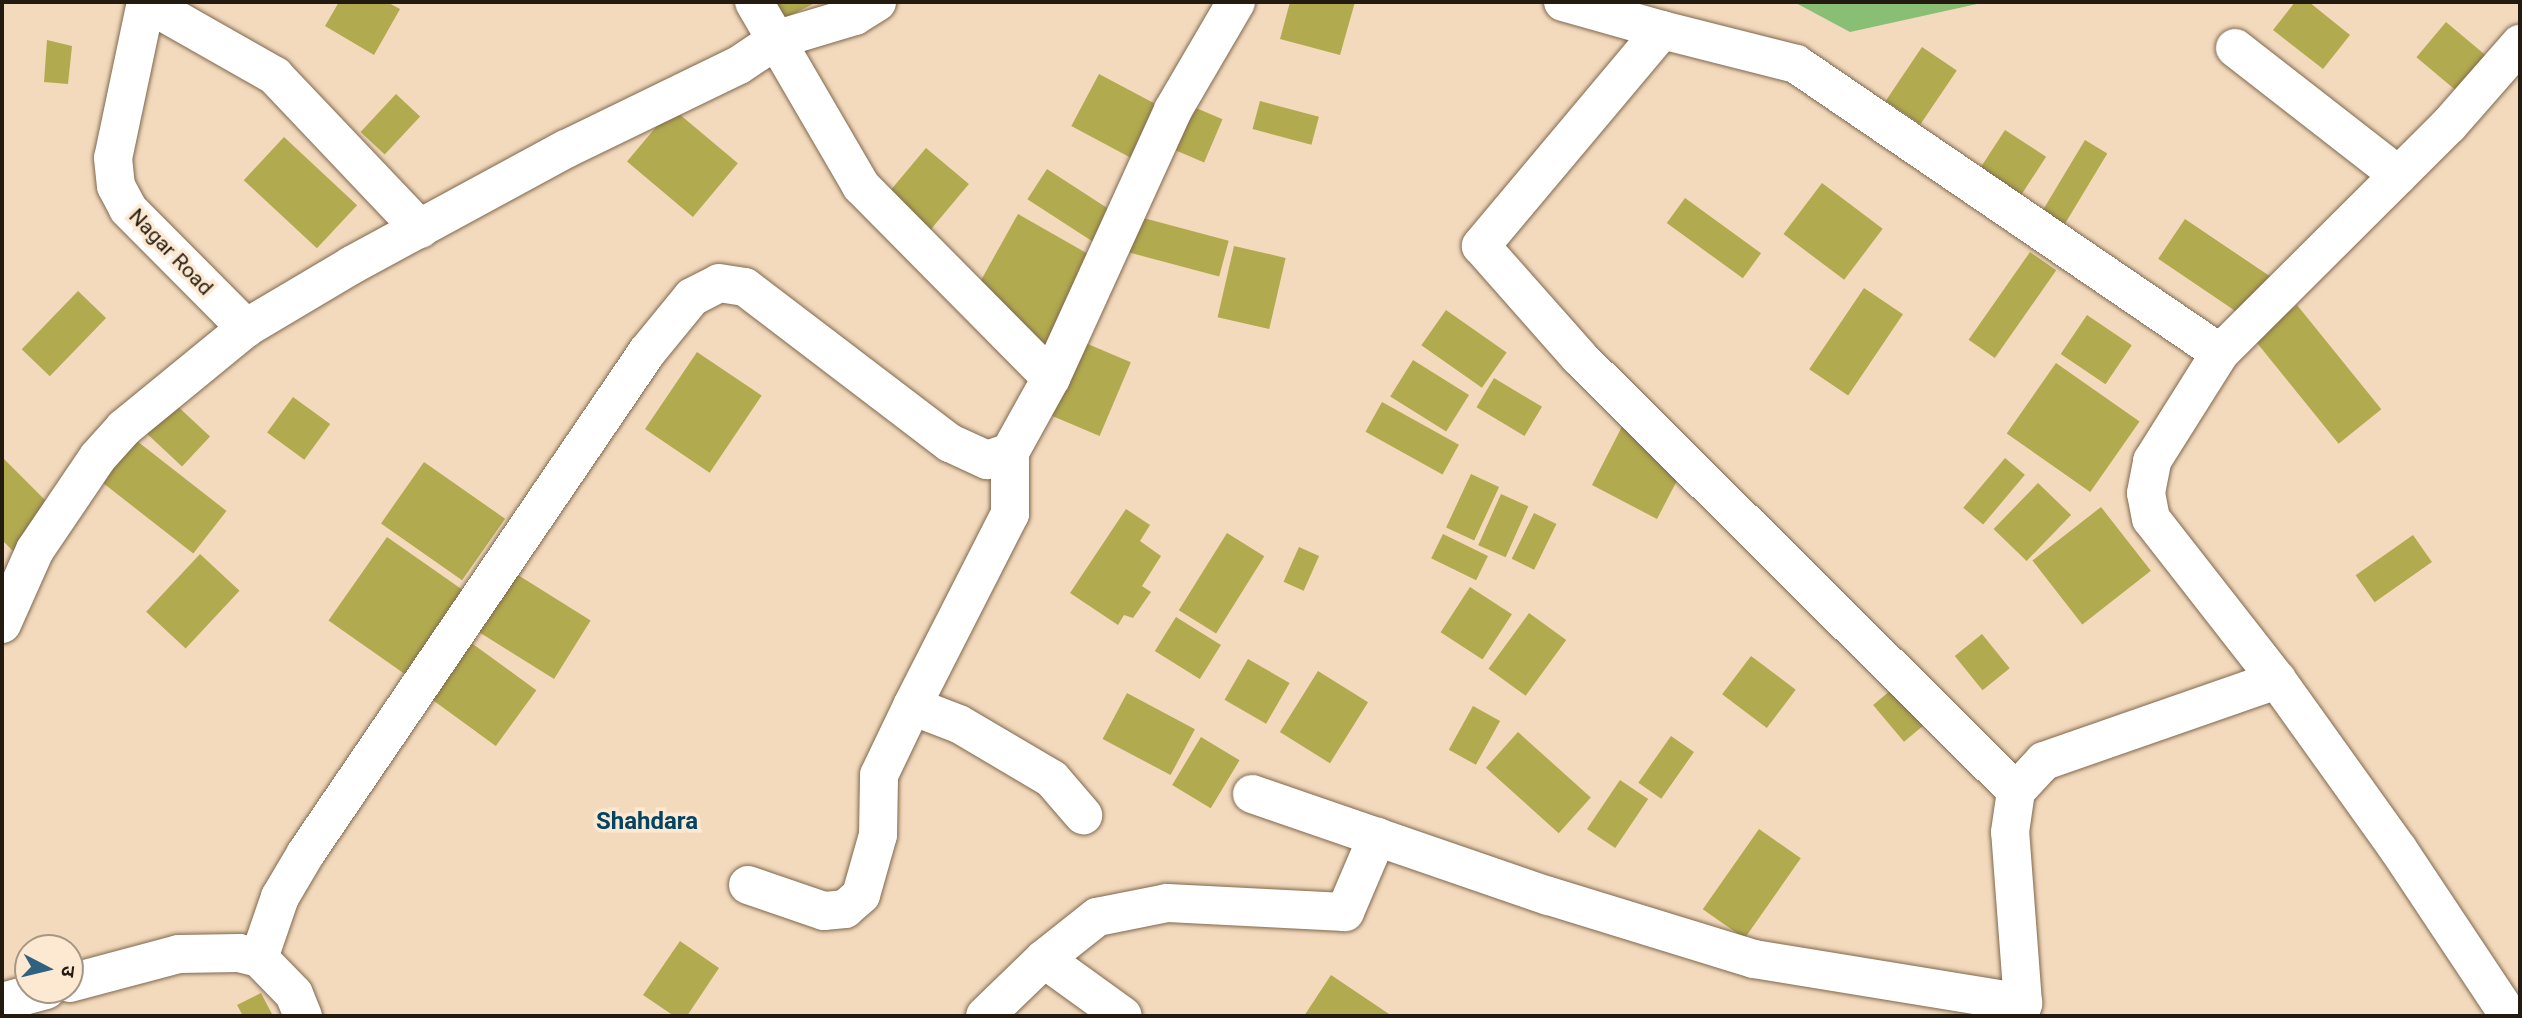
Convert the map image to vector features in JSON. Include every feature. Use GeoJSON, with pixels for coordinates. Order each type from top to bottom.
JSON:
{"type":"FeatureCollection","features":[{"type":"Feature","properties":{"kind":"street"},"geometry":{"type":"LineString","coordinates":[[146,2],[275,76],[420,229]]}},
{"type":"Feature","properties":{"kind":"street","name":"Nagar Road"},"geometry":{"type":"LineString","coordinates":[[146,2],[113,158],[116,186],[128,209],[246,328]]}},
{"type":"Feature","properties":{"kind":"street"},"geometry":{"type":"LineString","coordinates":[[754,2],[778,39],[861,186],[1051,378]]}},
{"type":"Feature","properties":{"kind":"street"},"geometry":{"type":"LineString","coordinates":[[2,624],[35,550],[98,457],[124,428],[246,328],[566,149],[739,65],[778,39],[855,16],[877,2]]}},
{"type":"Feature","properties":{"kind":"street"},"geometry":{"type":"LineString","coordinates":[[748,885],[824,911],[845,909],[861,895],[878,835],[879,775],[1010,514],[1010,452],[1051,378],[1173,110],[1236,2]]}},
{"type":"Feature","properties":{"kind":"street"},"geometry":{"type":"LineString","coordinates":[[1563,2],[1651,18],[1796,64],[2220,353]]}},
{"type":"Feature","properties":{"kind":"street"},"geometry":{"type":"LineString","coordinates":[[1651,18],[1481,246],[1580,358],[2016,791]]}},
{"type":"Feature","properties":{"kind":"street"},"geometry":{"type":"LineString","coordinates":[[2509,1016],[2399,849],[2277,680],[2151,519],[2148,506],[2152,461],[2220,353],[2449,125],[2520,44]]}},
{"type":"Feature","properties":{"kind":"street"},"geometry":{"type":"LineString","coordinates":[[2235,48],[2398,175]]}},
{"type":"Feature","properties":{"kind":"street"},"geometry":{"type":"LineString","coordinates":[[259,958],[280,897],[306,853],[647,352],[692,297],[719,283],[745,287],[950,443],[987,460],[1010,452]]}},
{"type":"Feature","properties":{"kind":"street"},"geometry":{"type":"LineString","coordinates":[[1252,794],[1549,896],[1754,959],[2021,1010],[2010,832],[2016,791],[2043,761],[2277,680]]}},
{"type":"Feature","properties":{"kind":"street"},"geometry":{"type":"LineString","coordinates":[[912,706],[959,724],[1052,779],[1083,815]]}},
{"type":"Feature","properties":{"kind":"street"},"geometry":{"type":"LineString","coordinates":[[985,1016],[1044,959],[1097,917],[1167,903],[1345,912],[1377,836]]}},
{"type":"Feature","properties":{"kind":"street"},"geometry":{"type":"LineString","coordinates":[[84,980],[179,954],[211,950],[259,958],[295,994],[303,1016]]}},
{"type":"Feature","properties":{"kind":"street"},"geometry":{"type":"LineString","coordinates":[[1044,959],[1123,1016]]}},
{"type":"Feature","properties":{"kind":"shaded area"},"geometry":{"type":"Polygon","coordinates":[[[1794,2],[1986,2],[1850,32],[1794,2]]]}},
{"type":"Feature","properties":{"kind":"building"},"geometry":{"type":"Polygon","coordinates":[[[339,2],[387,2],[400,9],[374,55],[325,26],[339,2]]]}},
{"type":"Feature","properties":{"kind":"building"},"geometry":{"type":"Polygon","coordinates":[[[766,2],[817,2],[785,18],[766,2]]]}},
{"type":"Feature","properties":{"kind":"building"},"geometry":{"type":"Polygon","coordinates":[[[1290,2],[1355,2],[1340,55],[1280,39],[1290,2]]]}},
{"type":"Feature","properties":{"kind":"building"},"geometry":{"type":"Polygon","coordinates":[[[2295,2],[2309,2],[2350,35],[2323,69],[2273,30],[2295,2]]]}},
{"type":"Feature","properties":{"kind":"building"},"geometry":{"type":"Polygon","coordinates":[[[2446,22],[2489,58],[2459,93],[2416,57],[2446,22]]]}},
{"type":"Feature","properties":{"kind":"building"},"geometry":{"type":"Polygon","coordinates":[[[47,40],[72,46],[68,84],[44,82],[47,40]]]}},
{"type":"Feature","properties":{"kind":"building"},"geometry":{"type":"Polygon","coordinates":[[[1922,47],[1957,70],[1920,124],[1886,101],[1922,47]]]}},
{"type":"Feature","properties":{"kind":"building"},"geometry":{"type":"Polygon","coordinates":[[[1099,74],[1162,107],[1134,159],[1071,126],[1099,74]]]}},
{"type":"Feature","properties":{"kind":"building"},"geometry":{"type":"Polygon","coordinates":[[[396,94],[420,117],[385,155],[361,132],[396,94]]]}},
{"type":"Feature","properties":{"kind":"building"},"geometry":{"type":"Polygon","coordinates":[[[1260,101],[1319,117],[1311,145],[1252,129],[1260,101]]]}},
{"type":"Feature","properties":{"kind":"building"},"geometry":{"type":"Polygon","coordinates":[[[1182,102],[1223,119],[1204,162],[1164,145],[1182,102]]]}},
{"type":"Feature","properties":{"kind":"building"},"geometry":{"type":"Polygon","coordinates":[[[672,108],[738,163],[693,217],[627,162],[672,108]]]}},
{"type":"Feature","properties":{"kind":"building"},"geometry":{"type":"Polygon","coordinates":[[[2005,130],[2046,157],[2013,207],[1972,180],[2005,130]]]}},
{"type":"Feature","properties":{"kind":"building"},"geometry":{"type":"Polygon","coordinates":[[[284,137],[357,205],[317,248],[244,180],[284,137]]]}},
{"type":"Feature","properties":{"kind":"building"},"geometry":{"type":"Polygon","coordinates":[[[2085,140],[2107,153],[2059,233],[2037,220],[2085,140]]]}},
{"type":"Feature","properties":{"kind":"building"},"geometry":{"type":"Polygon","coordinates":[[[926,148],[969,184],[922,240],[879,204],[926,148]]]}},
{"type":"Feature","properties":{"kind":"building"},"geometry":{"type":"Polygon","coordinates":[[[1047,169],[1114,213],[1094,243],[1027,199],[1047,169]]]}},
{"type":"Feature","properties":{"kind":"building"},"geometry":{"type":"Polygon","coordinates":[[[1822,183],[1883,229],[1844,280],[1783,234],[1822,183]]]}},
{"type":"Feature","properties":{"kind":"building"},"geometry":{"type":"Polygon","coordinates":[[[1685,198],[1761,253],[1743,278],[1667,223],[1685,198]]]}},
{"type":"Feature","properties":{"kind":"building"},"geometry":{"type":"Polygon","coordinates":[[[1018,214],[1097,259],[1049,354],[975,291],[1018,214]]]}},
{"type":"Feature","properties":{"kind":"building"},"geometry":{"type":"Polygon","coordinates":[[[1136,216],[1229,241],[1219,277],[1126,252],[1136,216]]]}},
{"type":"Feature","properties":{"kind":"building"},"geometry":{"type":"Polygon","coordinates":[[[2185,219],[2274,279],[2247,319],[2158,259],[2185,219]]]}},
{"type":"Feature","properties":{"kind":"building"},"geometry":{"type":"Polygon","coordinates":[[[1234,246],[1286,258],[1269,329],[1218,317],[1234,246]]]}},
{"type":"Feature","properties":{"kind":"building"},"geometry":{"type":"Polygon","coordinates":[[[2030,252],[2056,270],[1995,358],[1969,340],[2030,252]]]}},
{"type":"Feature","properties":{"kind":"building"},"geometry":{"type":"Polygon","coordinates":[[[1864,288],[1903,314],[1848,396],[1809,369],[1864,288]]]}},
{"type":"Feature","properties":{"kind":"building"},"geometry":{"type":"Polygon","coordinates":[[[78,291],[106,318],[50,376],[22,349],[78,291]]]}},
{"type":"Feature","properties":{"kind":"building"},"geometry":{"type":"Polygon","coordinates":[[[2297,305],[2381,409],[2339,444],[2254,340],[2297,305]]]}},
{"type":"Feature","properties":{"kind":"building"},"geometry":{"type":"Polygon","coordinates":[[[1446,310],[1507,352],[1482,388],[1421,345],[1446,310]]]}},
{"type":"Feature","properties":{"kind":"building"},"geometry":{"type":"Polygon","coordinates":[[[2087,315],[2132,345],[2105,384],[2061,354],[2087,315]]]}},
{"type":"Feature","properties":{"kind":"building"},"geometry":{"type":"Polygon","coordinates":[[[1083,342],[1131,362],[1100,436],[1052,416],[1083,342]]]}},
{"type":"Feature","properties":{"kind":"building"},"geometry":{"type":"Polygon","coordinates":[[[697,352],[762,396],[710,473],[645,429],[697,352]]]}},
{"type":"Feature","properties":{"kind":"building"},"geometry":{"type":"Polygon","coordinates":[[[1413,360],[1469,395],[1446,431],[1390,396],[1413,360]]]}},
{"type":"Feature","properties":{"kind":"building"},"geometry":{"type":"Polygon","coordinates":[[[2056,363],[2140,422],[2090,492],[2007,433],[2056,363]]]}},
{"type":"Feature","properties":{"kind":"building"},"geometry":{"type":"Polygon","coordinates":[[[1494,378],[1542,407],[1524,436],[1476,407],[1494,378]]]}},
{"type":"Feature","properties":{"kind":"building"},"geometry":{"type":"Polygon","coordinates":[[[293,397],[330,424],[304,460],[267,433],[293,397]]]}},
{"type":"Feature","properties":{"kind":"building"},"geometry":{"type":"Polygon","coordinates":[[[172,401],[210,436],[182,466],[144,431],[172,401]]]}},
{"type":"Feature","properties":{"kind":"building"},"geometry":{"type":"Polygon","coordinates":[[[1382,402],[1459,445],[1442,474],[1366,432],[1382,402]]]}},
{"type":"Feature","properties":{"kind":"building"},"geometry":{"type":"Polygon","coordinates":[[[1630,411],[1683,469],[1657,519],[1592,485],[1630,411]]]}},
{"type":"Feature","properties":{"kind":"building"},"geometry":{"type":"Polygon","coordinates":[[[128,434],[227,511],[193,554],[95,477],[128,434]]]}},
{"type":"Feature","properties":{"kind":"building"},"geometry":{"type":"Polygon","coordinates":[[[2,457],[55,510],[21,559],[2,540],[2,457]]]}},
{"type":"Feature","properties":{"kind":"building"},"geometry":{"type":"Polygon","coordinates":[[[2005,458],[2025,475],[1983,525],[1963,508],[2005,458]]]}},
{"type":"Feature","properties":{"kind":"building"},"geometry":{"type":"Polygon","coordinates":[[[424,462],[505,519],[462,580],[381,523],[424,462]]]}},
{"type":"Feature","properties":{"kind":"building"},"geometry":{"type":"Polygon","coordinates":[[[1471,474],[1499,487],[1474,541],[1446,527],[1471,474]]]}},
{"type":"Feature","properties":{"kind":"building"},"geometry":{"type":"Polygon","coordinates":[[[2038,483],[2071,515],[2027,561],[1994,529],[2038,483]]]}},
{"type":"Feature","properties":{"kind":"building"},"geometry":{"type":"Polygon","coordinates":[[[1501,494],[1528,506],[1506,557],[1478,545],[1501,494]]]}},
{"type":"Feature","properties":{"kind":"building"},"geometry":{"type":"Polygon","coordinates":[[[2101,507],[2151,571],[2082,624],[2032,561],[2101,507]]]}},
{"type":"Feature","properties":{"kind":"building"},"geometry":{"type":"Polygon","coordinates":[[[1126,509],[1150,525],[1140,541],[1161,556],[1142,586],[1151,592],[1133,618],[1124,615],[1118,625],[1070,593],[1126,509]]]}},
{"type":"Feature","properties":{"kind":"building"},"geometry":{"type":"Polygon","coordinates":[[[1534,513],[1556,524],[1534,570],[1512,559],[1534,513]]]}},
{"type":"Feature","properties":{"kind":"building"},"geometry":{"type":"Polygon","coordinates":[[[1227,533],[1264,556],[1216,633],[1179,610],[1227,533]]]}},
{"type":"Feature","properties":{"kind":"building"},"geometry":{"type":"Polygon","coordinates":[[[1443,534],[1488,556],[1476,580],[1431,558],[1443,534]]]}},
{"type":"Feature","properties":{"kind":"building"},"geometry":{"type":"Polygon","coordinates":[[[2413,535],[2432,562],[2375,602],[2356,575],[2413,535]]]}},
{"type":"Feature","properties":{"kind":"building"},"geometry":{"type":"Polygon","coordinates":[[[387,537],[477,600],[419,684],[328,621],[387,537]]]}},
{"type":"Feature","properties":{"kind":"building"},"geometry":{"type":"Polygon","coordinates":[[[1299,547],[1319,556],[1304,591],[1284,582],[1299,547]]]}},
{"type":"Feature","properties":{"kind":"building"},"geometry":{"type":"Polygon","coordinates":[[[200,554],[239,591],[186,649],[146,612],[200,554]]]}},
{"type":"Feature","properties":{"kind":"building"},"geometry":{"type":"Polygon","coordinates":[[[505,567],[591,621],[554,679],[468,626],[505,567]]]}},
{"type":"Feature","properties":{"kind":"building"},"geometry":{"type":"Polygon","coordinates":[[[1470,587],[1512,614],[1483,660],[1441,632],[1470,587]]]}},
{"type":"Feature","properties":{"kind":"building"},"geometry":{"type":"Polygon","coordinates":[[[1529,613],[1566,640],[1526,696],[1488,669],[1529,613]]]}},
{"type":"Feature","properties":{"kind":"building"},"geometry":{"type":"Polygon","coordinates":[[[1176,617],[1221,645],[1200,679],[1155,651],[1176,617]]]}},
{"type":"Feature","properties":{"kind":"building"},"geometry":{"type":"Polygon","coordinates":[[[1982,634],[2010,668],[1982,690],[1955,656],[1982,634]]]}},
{"type":"Feature","properties":{"kind":"building"},"geometry":{"type":"Polygon","coordinates":[[[466,639],[536,690],[496,746],[425,695],[466,639]]]}},
{"type":"Feature","properties":{"kind":"building"},"geometry":{"type":"Polygon","coordinates":[[[1751,656],[1796,690],[1767,728],[1722,694],[1751,656]]]}},
{"type":"Feature","properties":{"kind":"building"},"geometry":{"type":"Polygon","coordinates":[[[1248,659],[1290,683],[1266,724],[1224,700],[1248,659]]]}},
{"type":"Feature","properties":{"kind":"building"},"geometry":{"type":"Polygon","coordinates":[[[1318,671],[1368,702],[1330,763],[1280,732],[1318,671]]]}},
{"type":"Feature","properties":{"kind":"building"},"geometry":{"type":"Polygon","coordinates":[[[1903,680],[1934,717],[1904,742],[1873,705],[1903,680]]]}},
{"type":"Feature","properties":{"kind":"building"},"geometry":{"type":"Polygon","coordinates":[[[1127,693],[1195,729],[1171,775],[1103,739],[1127,693]]]}},
{"type":"Feature","properties":{"kind":"building"},"geometry":{"type":"Polygon","coordinates":[[[1473,706],[1500,721],[1476,765],[1449,750],[1473,706]]]}},
{"type":"Feature","properties":{"kind":"building"},"geometry":{"type":"Polygon","coordinates":[[[1518,732],[1591,798],[1559,833],[1486,768],[1518,732]]]}},
{"type":"Feature","properties":{"kind":"building"},"geometry":{"type":"Polygon","coordinates":[[[1671,736],[1694,752],[1661,799],[1638,783],[1671,736]]]}},
{"type":"Feature","properties":{"kind":"building"},"geometry":{"type":"Polygon","coordinates":[[[1201,737],[1240,760],[1211,808],[1172,785],[1201,737]]]}},
{"type":"Feature","properties":{"kind":"building"},"geometry":{"type":"Polygon","coordinates":[[[1620,780],[1648,799],[1615,848],[1587,829],[1620,780]]]}},
{"type":"Feature","properties":{"kind":"building"},"geometry":{"type":"Polygon","coordinates":[[[1759,829],[1801,858],[1745,939],[1703,909],[1759,829]]]}},
{"type":"Feature","properties":{"kind":"building"},"geometry":{"type":"Polygon","coordinates":[[[680,941],[719,968],[687,1016],[674,1016],[643,995],[680,941]]]}},
{"type":"Feature","properties":{"kind":"building"},"geometry":{"type":"Polygon","coordinates":[[[1331,975],[1392,1016],[1304,1016],[1331,975]]]}},
{"type":"Feature","properties":{"kind":"building"},"geometry":{"type":"Polygon","coordinates":[[[261,993],[273,1016],[243,1016],[237,1005],[261,993]]]}},
{"type":"Feature","properties":{"kind":"district","name":"Shahdara"},"geometry":{"type":"Point","coordinates":[647,822]}}]}
